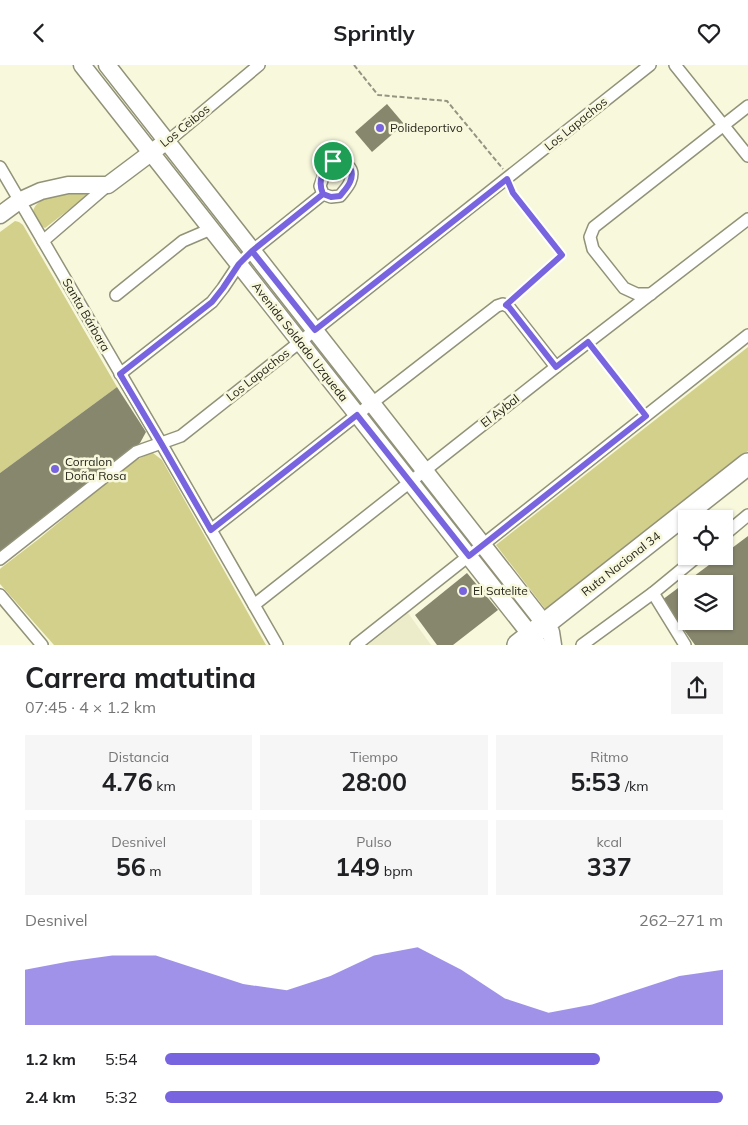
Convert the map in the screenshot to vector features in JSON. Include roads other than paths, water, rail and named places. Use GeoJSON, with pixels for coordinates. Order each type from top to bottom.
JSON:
{"type":"FeatureCollection","features":[{"type":"Feature","properties":{"kind":"highway","name":"Ruta Nacional 34"},"geometry":{"type":"LineString","coordinates":[[539,639],[748,464]]}},
{"type":"Feature","properties":{"kind":"highway"},"geometry":{"type":"LineString","coordinates":[[708,510],[748,479]]}},
{"type":"Feature","properties":{"kind":"highway","name":"Ruta Nacional 34"},"geometry":{"type":"LineString","coordinates":[[539,639],[678,533]]}},
{"type":"Feature","properties":{"kind":"street","name":"Avenida Soldado Uzqueda"},"geometry":{"type":"LineString","coordinates":[[82,65],[469,556],[539,639]]}},
{"type":"Feature","properties":{"kind":"street","name":"Avenida Soldado Uzqueda"},"geometry":{"type":"LineString","coordinates":[[106,65],[483,545],[539,639]]}},
{"type":"Feature","properties":{"kind":"street","name":"Los Ceibos"},"geometry":{"type":"LineString","coordinates":[[44,241],[108,185],[167,142],[258,65]]}},
{"type":"Feature","properties":{"kind":"street","name":"Los Lapachos"},"geometry":{"type":"LineString","coordinates":[[0,559],[136,452],[181,436],[650,65]]}},
{"type":"Feature","properties":{"kind":"street"},"geometry":{"type":"LineString","coordinates":[[675,65],[748,156]]}},
{"type":"Feature","properties":{"kind":"street"},"geometry":{"type":"LineString","coordinates":[[651,294],[637,294],[624,288],[592,249],[590,237],[594,227],[748,106]]}},
{"type":"Feature","properties":{"kind":"street","name":"Santa Bárbara"},"geometry":{"type":"LineString","coordinates":[[0,167],[277,645]]}},
{"type":"Feature","properties":{"kind":"street"},"geometry":{"type":"LineString","coordinates":[[0,215],[19,201],[41,191],[68,185],[108,185]]}},
{"type":"Feature","properties":{"kind":"street"},"geometry":{"type":"LineString","coordinates":[[120,374],[212,302],[239,264],[252,251],[323,194]]}},
{"type":"Feature","properties":{"kind":"street","name":"El Aybal"},"geometry":{"type":"LineString","coordinates":[[254,605],[556,367],[748,219]]}},
{"type":"Feature","properties":{"kind":"street"},"geometry":{"type":"LineString","coordinates":[[116,295],[183,241],[211,229]]}},
{"type":"Feature","properties":{"kind":"street"},"geometry":{"type":"LineString","coordinates":[[211,530],[497,306],[505,304],[509,307],[556,367]]}},
{"type":"Feature","properties":{"kind":"street"},"geometry":{"type":"LineString","coordinates":[[356,645],[748,335]]}},
{"type":"Feature","properties":{"kind":"street"},"geometry":{"type":"LineString","coordinates":[[733,528],[748,515]]}},
{"type":"Feature","properties":{"kind":"street"},"geometry":{"type":"LineString","coordinates":[[582,645],[653,593],[687,565]]}},
{"type":"Feature","properties":{"kind":"street"},"geometry":{"type":"LineString","coordinates":[[653,593],[685,645]]}},
{"type":"Feature","properties":{"kind":"street"},"geometry":{"type":"LineString","coordinates":[[0,595],[42,645]]}},
{"type":"Feature","properties":{"kind":"place","name":"Polideportivo"},"geometry":{"type":"Point","coordinates":[380,128]}},
{"type":"Feature","properties":{"kind":"place","name":"Corralon Doña Rosa"},"geometry":{"type":"Point","coordinates":[55,469]}},
{"type":"Feature","properties":{"kind":"place","name":"El Satelite"},"geometry":{"type":"Point","coordinates":[463,591]}}]}
